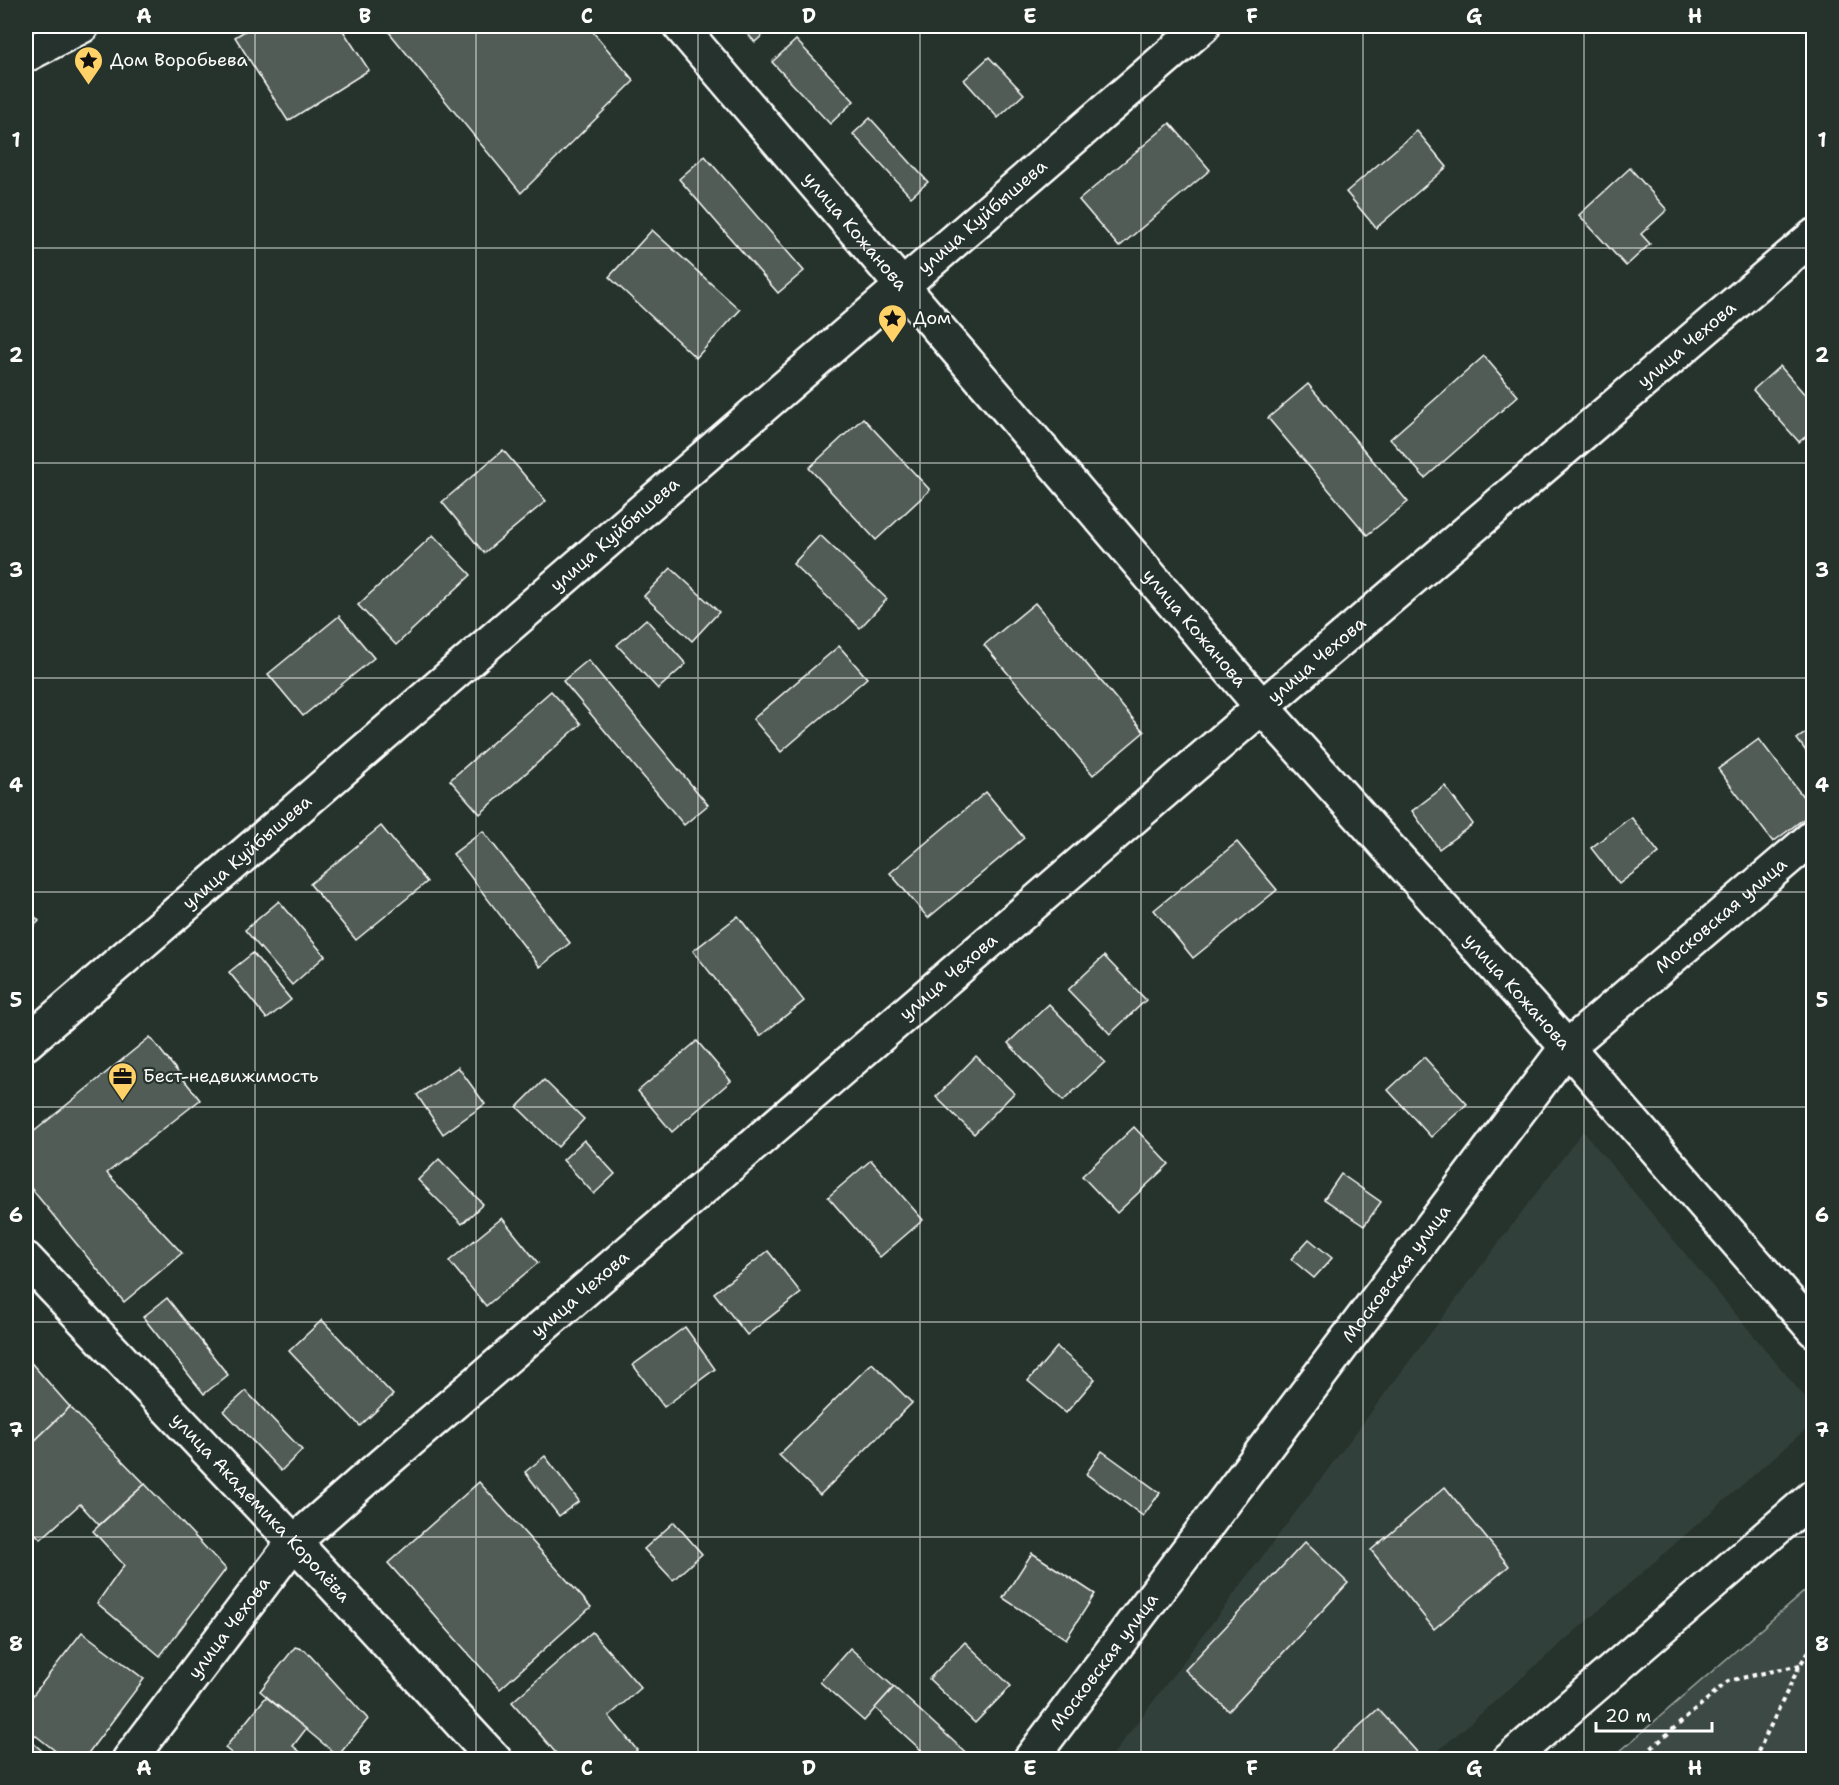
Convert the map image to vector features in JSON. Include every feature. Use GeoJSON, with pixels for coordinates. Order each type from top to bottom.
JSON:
{"type":"FeatureCollection","features":[{"type":"Feature","properties":{"kind":"street"},"geometry":{"type":"LineString","coordinates":[[26,55],[82,26]]}},
{"type":"Feature","properties":{"kind":"street","name":"улица Кожанова"},"geometry":{"type":"LineString","coordinates":[[680,26],[1262,707],[1567,1047],[1814,1330]]}},
{"type":"Feature","properties":{"kind":"street","name":"улица Куйбышева"},"geometry":{"type":"LineString","coordinates":[[26,1043],[1203,26]]}},
{"type":"Feature","properties":{"kind":"street","name":"улица Чехова"},"geometry":{"type":"LineString","coordinates":[[129,1760],[294,1542],[1262,707],[1814,236]]}},
{"type":"Feature","properties":{"kind":"street","name":"Московская улица"},"geometry":{"type":"LineString","coordinates":[[1030,1760],[1567,1047],[1814,836]]}},
{"type":"Feature","properties":{"kind":"street","name":"улица Академика Королёва"},"geometry":{"type":"LineString","coordinates":[[26,1259],[294,1542],[495,1760]]}},
{"type":"Feature","properties":{"kind":"street"},"geometry":{"type":"LineString","coordinates":[[1509,1760],[1814,1496]]}},
{"type":"Feature","properties":{"kind":"path"},"geometry":{"type":"LineString","coordinates":[[1754,1760],[1800,1665],[1814,1643]]}},
{"type":"Feature","properties":{"kind":"path"},"geometry":{"type":"LineString","coordinates":[[1638,1760],[1728,1681],[1800,1665]]}},
{"type":"Feature","properties":{"kind":"shaded area"},"geometry":{"type":"Polygon","coordinates":[[[1583,1131],[1813,1407],[1813,1423],[1429,1759],[1109,1760],[1583,1131]]]}},
{"type":"Feature","properties":{"kind":"shaded area"},"geometry":{"type":"Polygon","coordinates":[[[1813,1584],[1813,1759],[1611,1759],[1813,1584]]]}},
{"type":"Feature","properties":{"kind":"building"},"geometry":{"type":"Polygon","coordinates":[[[253,26],[340,26],[369,70],[288,121],[235,37],[253,26]]]}},
{"type":"Feature","properties":{"kind":"building"},"geometry":{"type":"Polygon","coordinates":[[[384,26],[588,26],[634,81],[521,193],[384,26]]]}},
{"type":"Feature","properties":{"kind":"building"},"geometry":{"type":"Polygon","coordinates":[[[740,26],[773,26],[755,42],[740,26]]]}},
{"type":"Feature","properties":{"kind":"building"},"geometry":{"type":"Polygon","coordinates":[[[796,40],[854,101],[830,124],[772,62],[796,40]]]}},
{"type":"Feature","properties":{"kind":"building"},"geometry":{"type":"Polygon","coordinates":[[[989,57],[1024,94],[998,118],[964,80],[989,57]]]}},
{"type":"Feature","properties":{"kind":"building"},"geometry":{"type":"Polygon","coordinates":[[[870,118],[928,182],[911,197],[853,134],[870,118]]]}},
{"type":"Feature","properties":{"kind":"building"},"geometry":{"type":"Polygon","coordinates":[[[1170,123],[1210,170],[1119,247],[1079,200],[1170,123]]]}},
{"type":"Feature","properties":{"kind":"building"},"geometry":{"type":"Polygon","coordinates":[[[1417,131],[1447,167],[1376,228],[1346,192],[1417,131]]]}},
{"type":"Feature","properties":{"kind":"building"},"geometry":{"type":"Polygon","coordinates":[[[705,156],[804,271],[778,293],[679,179],[705,156]]]}},
{"type":"Feature","properties":{"kind":"building"},"geometry":{"type":"Polygon","coordinates":[[[1630,168],[1667,210],[1641,234],[1650,244],[1626,266],[1579,215],[1630,168]]]}},
{"type":"Feature","properties":{"kind":"building"},"geometry":{"type":"Polygon","coordinates":[[[652,230],[740,310],[696,358],[609,277],[652,230]]]}},
{"type":"Feature","properties":{"kind":"building"},"geometry":{"type":"Polygon","coordinates":[[[1484,356],[1518,396],[1425,478],[1390,439],[1484,356]]]}},
{"type":"Feature","properties":{"kind":"building"},"geometry":{"type":"Polygon","coordinates":[[[1780,366],[1814,405],[1814,430],[1799,442],[1753,390],[1780,366]]]}},
{"type":"Feature","properties":{"kind":"building"},"geometry":{"type":"Polygon","coordinates":[[[1308,384],[1408,502],[1367,535],[1268,418],[1308,384]]]}},
{"type":"Feature","properties":{"kind":"building"},"geometry":{"type":"Polygon","coordinates":[[[863,418],[930,490],[876,540],[809,468],[863,418]]]}},
{"type":"Feature","properties":{"kind":"building"},"geometry":{"type":"Polygon","coordinates":[[[503,450],[546,501],[484,553],[442,502],[503,450]]]}},
{"type":"Feature","properties":{"kind":"building"},"geometry":{"type":"Polygon","coordinates":[[[433,535],[471,575],[396,645],[358,605],[433,535]]]}},
{"type":"Feature","properties":{"kind":"building"},"geometry":{"type":"Polygon","coordinates":[[[820,535],[887,599],[860,628],[793,564],[820,535]]]}},
{"type":"Feature","properties":{"kind":"building"},"geometry":{"type":"Polygon","coordinates":[[[671,568],[719,612],[692,641],[644,596],[671,568]]]}},
{"type":"Feature","properties":{"kind":"building"},"geometry":{"type":"Polygon","coordinates":[[[1035,603],[1144,732],[1093,775],[984,645],[1035,603]]]}},
{"type":"Feature","properties":{"kind":"building"},"geometry":{"type":"Polygon","coordinates":[[[339,616],[374,658],[303,716],[268,674],[339,616]]]}},
{"type":"Feature","properties":{"kind":"building"},"geometry":{"type":"Polygon","coordinates":[[[646,619],[686,664],[658,689],[617,645],[646,619]]]}},
{"type":"Feature","properties":{"kind":"building"},"geometry":{"type":"Polygon","coordinates":[[[839,646],[867,678],[781,752],[753,719],[839,646]]]}},
{"type":"Feature","properties":{"kind":"building"},"geometry":{"type":"Polygon","coordinates":[[[588,660],[708,805],[684,825],[563,681],[588,660]]]}},
{"type":"Feature","properties":{"kind":"building"},"geometry":{"type":"Polygon","coordinates":[[[551,691],[581,724],[480,814],[450,780],[551,691]]]}},
{"type":"Feature","properties":{"kind":"building"},"geometry":{"type":"Polygon","coordinates":[[[1814,727],[1814,762],[1797,739],[1814,727]]]}},
{"type":"Feature","properties":{"kind":"building"},"geometry":{"type":"Polygon","coordinates":[[[1759,739],[1814,811],[1773,842],[1718,769],[1759,739]]]}},
{"type":"Feature","properties":{"kind":"building"},"geometry":{"type":"Polygon","coordinates":[[[1445,786],[1473,824],[1439,849],[1412,811],[1445,786]]]}},
{"type":"Feature","properties":{"kind":"building"},"geometry":{"type":"Polygon","coordinates":[[[986,792],[1024,838],[928,918],[890,873],[986,792]]]}},
{"type":"Feature","properties":{"kind":"building"},"geometry":{"type":"Polygon","coordinates":[[[1631,817],[1659,853],[1619,884],[1591,848],[1631,817]]]}},
{"type":"Feature","properties":{"kind":"building"},"geometry":{"type":"Polygon","coordinates":[[[381,826],[427,882],[356,940],[310,884],[381,826]]]}},
{"type":"Feature","properties":{"kind":"building"},"geometry":{"type":"Polygon","coordinates":[[[483,831],[570,943],[540,967],[453,854],[483,831]]]}},
{"type":"Feature","properties":{"kind":"building"},"geometry":{"type":"Polygon","coordinates":[[[1237,842],[1277,890],[1193,958],[1154,910],[1237,842]]]}},
{"type":"Feature","properties":{"kind":"building"},"geometry":{"type":"Polygon","coordinates":[[[279,901],[325,956],[292,985],[245,930],[279,901]]]}},
{"type":"Feature","properties":{"kind":"building"},"geometry":{"type":"Polygon","coordinates":[[[26,907],[39,921],[26,934],[26,907]]]}},
{"type":"Feature","properties":{"kind":"building"},"geometry":{"type":"Polygon","coordinates":[[[738,916],[804,1001],[760,1036],[693,951],[738,916]]]}},
{"type":"Feature","properties":{"kind":"building"},"geometry":{"type":"Polygon","coordinates":[[[253,953],[291,1000],[267,1019],[229,972],[253,953]]]}},
{"type":"Feature","properties":{"kind":"building"},"geometry":{"type":"Polygon","coordinates":[[[1104,956],[1146,1000],[1110,1034],[1068,990],[1104,956]]]}},
{"type":"Feature","properties":{"kind":"building"},"geometry":{"type":"Polygon","coordinates":[[[1049,1004],[1105,1062],[1063,1101],[1008,1043],[1049,1004]]]}},
{"type":"Feature","properties":{"kind":"building"},"geometry":{"type":"Polygon","coordinates":[[[150,1037],[200,1100],[107,1173],[182,1253],[124,1302],[26,1182],[26,1138],[150,1037]]]}},
{"type":"Feature","properties":{"kind":"building"},"geometry":{"type":"Polygon","coordinates":[[[697,1041],[731,1081],[672,1132],[638,1091],[697,1041]]]}},
{"type":"Feature","properties":{"kind":"building"},"geometry":{"type":"Polygon","coordinates":[[[976,1056],[1014,1093],[974,1134],[936,1097],[976,1056]]]}},
{"type":"Feature","properties":{"kind":"building"},"geometry":{"type":"Polygon","coordinates":[[[1424,1057],[1467,1104],[1431,1137],[1388,1090],[1424,1057]]]}},
{"type":"Feature","properties":{"kind":"building"},"geometry":{"type":"Polygon","coordinates":[[[458,1067],[485,1104],[443,1134],[417,1095],[458,1067]]]}},
{"type":"Feature","properties":{"kind":"building"},"geometry":{"type":"Polygon","coordinates":[[[544,1080],[584,1119],[558,1147],[517,1107],[544,1080]]]}},
{"type":"Feature","properties":{"kind":"building"},"geometry":{"type":"Polygon","coordinates":[[[1134,1127],[1169,1164],[1117,1213],[1082,1176],[1134,1127]]]}},
{"type":"Feature","properties":{"kind":"building"},"geometry":{"type":"Polygon","coordinates":[[[584,1140],[615,1174],[594,1194],[563,1160],[584,1140]]]}},
{"type":"Feature","properties":{"kind":"building"},"geometry":{"type":"Polygon","coordinates":[[[439,1159],[483,1204],[462,1224],[418,1180],[439,1159]]]}},
{"type":"Feature","properties":{"kind":"building"},"geometry":{"type":"Polygon","coordinates":[[[871,1160],[923,1220],[880,1257],[828,1197],[871,1160]]]}},
{"type":"Feature","properties":{"kind":"building"},"geometry":{"type":"Polygon","coordinates":[[[1341,1174],[1381,1202],[1364,1226],[1324,1199],[1341,1174]]]}},
{"type":"Feature","properties":{"kind":"building"},"geometry":{"type":"Polygon","coordinates":[[[502,1218],[538,1263],[486,1306],[449,1261],[502,1218]]]}},
{"type":"Feature","properties":{"kind":"building"},"geometry":{"type":"Polygon","coordinates":[[[1309,1239],[1332,1258],[1314,1278],[1291,1259],[1309,1239]]]}},
{"type":"Feature","properties":{"kind":"building"},"geometry":{"type":"Polygon","coordinates":[[[768,1251],[801,1293],[747,1335],[714,1293],[768,1251]]]}},
{"type":"Feature","properties":{"kind":"building"},"geometry":{"type":"Polygon","coordinates":[[[167,1298],[228,1375],[204,1394],[143,1317],[167,1298]]]}},
{"type":"Feature","properties":{"kind":"building"},"geometry":{"type":"Polygon","coordinates":[[[322,1320],[393,1395],[360,1426],[289,1351],[322,1320]]]}},
{"type":"Feature","properties":{"kind":"building"},"geometry":{"type":"Polygon","coordinates":[[[685,1327],[715,1369],[664,1407],[633,1365],[685,1327]]]}},
{"type":"Feature","properties":{"kind":"building"},"geometry":{"type":"Polygon","coordinates":[[[1057,1347],[1095,1379],[1066,1413],[1028,1381],[1057,1347]]]}},
{"type":"Feature","properties":{"kind":"building"},"geometry":{"type":"Polygon","coordinates":[[[26,1357],[70,1407],[26,1449],[26,1357]]]}},
{"type":"Feature","properties":{"kind":"building"},"geometry":{"type":"Polygon","coordinates":[[[872,1363],[912,1403],[820,1495],[779,1455],[872,1363]]]}},
{"type":"Feature","properties":{"kind":"building"},"geometry":{"type":"Polygon","coordinates":[[[246,1391],[302,1450],[281,1471],[224,1411],[246,1391]]]}},
{"type":"Feature","properties":{"kind":"building"},"geometry":{"type":"Polygon","coordinates":[[[70,1407],[145,1484],[99,1525],[80,1504],[41,1539],[30,1529],[26,1534],[26,1449],[70,1407]]]}},
{"type":"Feature","properties":{"kind":"building"},"geometry":{"type":"Polygon","coordinates":[[[1102,1451],[1160,1493],[1143,1516],[1086,1474],[1102,1451]]]}},
{"type":"Feature","properties":{"kind":"building"},"geometry":{"type":"Polygon","coordinates":[[[545,1456],[579,1501],[559,1516],[525,1472],[545,1456]]]}},
{"type":"Feature","properties":{"kind":"building"},"geometry":{"type":"Polygon","coordinates":[[[479,1482],[591,1607],[500,1689],[388,1563],[479,1482]]]}},
{"type":"Feature","properties":{"kind":"building"},"geometry":{"type":"Polygon","coordinates":[[[145,1484],[226,1569],[160,1656],[97,1603],[124,1565],[93,1531],[145,1484]]]}},
{"type":"Feature","properties":{"kind":"building"},"geometry":{"type":"Polygon","coordinates":[[[1445,1487],[1509,1566],[1434,1629],[1371,1550],[1445,1487]]]}},
{"type":"Feature","properties":{"kind":"building"},"geometry":{"type":"Polygon","coordinates":[[[674,1522],[702,1554],[673,1580],[644,1549],[674,1522]]]}},
{"type":"Feature","properties":{"kind":"building"},"geometry":{"type":"Polygon","coordinates":[[[1305,1542],[1348,1583],[1229,1711],[1185,1670],[1305,1542]]]}},
{"type":"Feature","properties":{"kind":"building"},"geometry":{"type":"Polygon","coordinates":[[[1032,1553],[1095,1594],[1066,1639],[1003,1598],[1032,1553]]]}},
{"type":"Feature","properties":{"kind":"building"},"geometry":{"type":"Polygon","coordinates":[[[82,1632],[144,1679],[83,1760],[67,1760],[26,1728],[26,1704],[82,1632]]]}},
{"type":"Feature","properties":{"kind":"building"},"geometry":{"type":"Polygon","coordinates":[[[592,1632],[641,1688],[609,1716],[637,1750],[627,1760],[562,1760],[512,1702],[592,1632]]]}},
{"type":"Feature","properties":{"kind":"building"},"geometry":{"type":"Polygon","coordinates":[[[965,1642],[1011,1686],[975,1723],[929,1679],[965,1642]]]}},
{"type":"Feature","properties":{"kind":"building"},"geometry":{"type":"Polygon","coordinates":[[[295,1647],[305,1650],[368,1719],[338,1756],[260,1691],[295,1647]]]}},
{"type":"Feature","properties":{"kind":"building"},"geometry":{"type":"Polygon","coordinates":[[[850,1648],[894,1687],[864,1721],[820,1682],[850,1648]]]}},
{"type":"Feature","properties":{"kind":"building"},"geometry":{"type":"Polygon","coordinates":[[[894,1687],[973,1759],[932,1760],[875,1708],[894,1687]]]}},
{"type":"Feature","properties":{"kind":"building"},"geometry":{"type":"Polygon","coordinates":[[[266,1697],[306,1729],[293,1746],[310,1760],[240,1760],[225,1748],[266,1697]]]}},
{"type":"Feature","properties":{"kind":"building"},"geometry":{"type":"Polygon","coordinates":[[[1378,1709],[1417,1752],[1408,1760],[1322,1760],[1378,1709]]]}},
{"type":"Feature","properties":{"kind":"building"},"geometry":{"type":"Polygon","coordinates":[[[26,1737],[53,1760],[26,1760],[26,1737]]]}},
{"type":"Feature","properties":{"kind":"place","name":"Дом Воробьева"},"geometry":{"type":"Point","coordinates":[89,86]}},
{"type":"Feature","properties":{"kind":"place","name":"Дом"},"geometry":{"type":"Point","coordinates":[892,344]}},
{"type":"Feature","properties":{"kind":"place","name":"Бест-недвижимость"},"geometry":{"type":"Point","coordinates":[122,1102]}}]}
